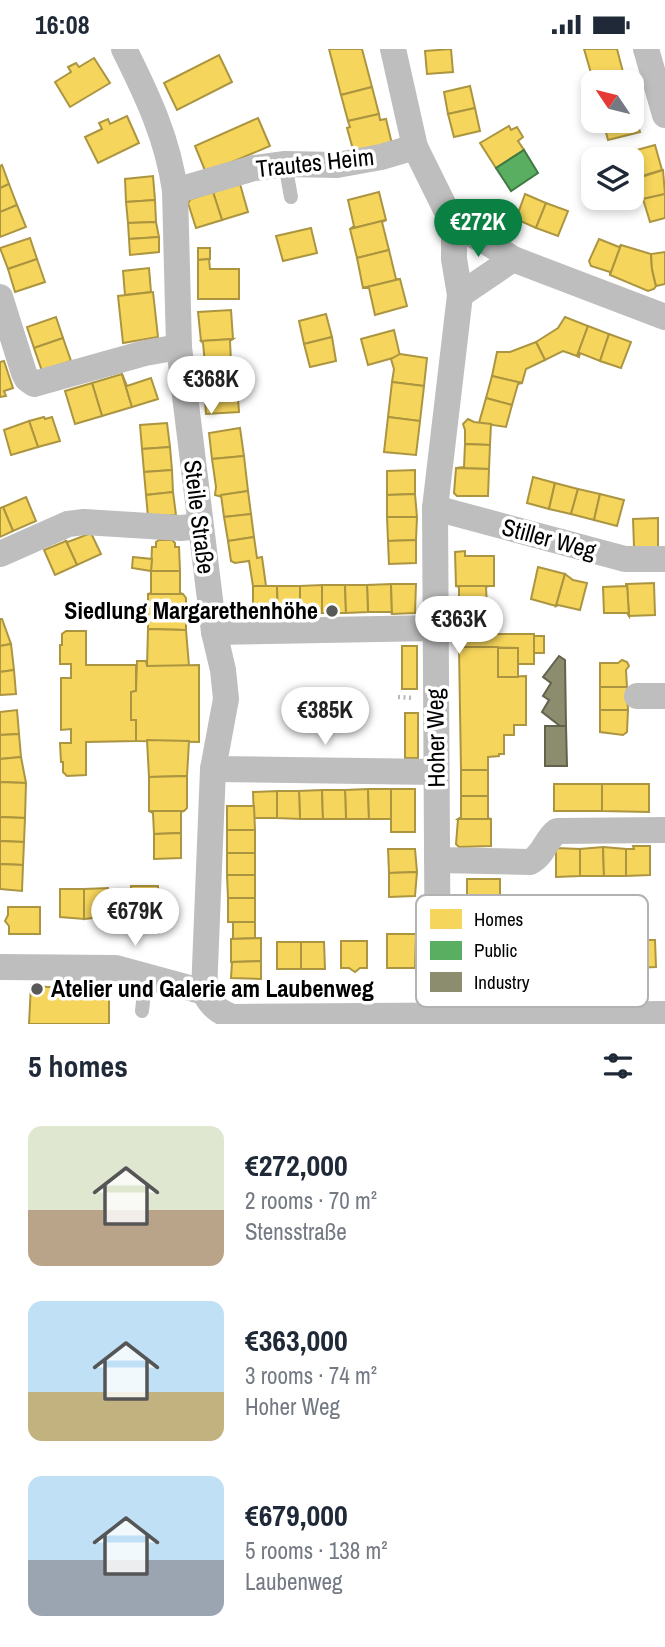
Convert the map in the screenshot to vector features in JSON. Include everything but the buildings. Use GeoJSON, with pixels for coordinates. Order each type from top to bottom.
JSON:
{"type":"FeatureCollection","features":[{"type":"Feature","properties":{"kind":"street","name":"Steile Straße"},"geometry":{"type":"LineString","coordinates":[[124,49],[150,101],[172,165],[179,347],[214,632],[223,670],[226,699],[213,769],[204,992]]}},
{"type":"Feature","properties":{"kind":"street"},"geometry":{"type":"LineString","coordinates":[[393,49],[415,147],[454,226],[513,259],[663,314]]}},
{"type":"Feature","properties":{"kind":"street"},"geometry":{"type":"LineString","coordinates":[[646,49],[665,115]]}},
{"type":"Feature","properties":{"kind":"street","name":"Trautes Heim"},"geometry":{"type":"LineString","coordinates":[[175,191],[254,168],[285,164],[337,165],[415,147]]}},
{"type":"Feature","properties":{"kind":"street","name":"Hoher Weg"},"geometry":{"type":"LineString","coordinates":[[437,895],[435,508],[460,295],[454,259],[454,226]]}},
{"type":"Feature","properties":{"kind":"street"},"geometry":{"type":"LineString","coordinates":[[460,295],[513,259]]}},
{"type":"Feature","properties":{"kind":"street"},"geometry":{"type":"LineString","coordinates":[[0,297],[24,373],[34,384],[145,353],[179,347]]}},
{"type":"Feature","properties":{"kind":"street","name":"Stiller Weg"},"geometry":{"type":"LineString","coordinates":[[435,508],[625,559],[665,559]]}},
{"type":"Feature","properties":{"kind":"street"},"geometry":{"type":"LineString","coordinates":[[0,554],[68,524],[84,522],[181,529],[200,526]]}},
{"type":"Feature","properties":{"kind":"street"},"geometry":{"type":"LineString","coordinates":[[214,632],[435,628]]}},
{"type":"Feature","properties":{"kind":"street"},"geometry":{"type":"LineString","coordinates":[[637,696],[665,696]]}},
{"type":"Feature","properties":{"kind":"street"},"geometry":{"type":"LineString","coordinates":[[213,769],[436,772]]}},
{"type":"Feature","properties":{"kind":"street"},"geometry":{"type":"LineString","coordinates":[[437,860],[530,862],[538,857],[549,837],[557,831],[665,830]]}},
{"type":"Feature","properties":{"kind":"street"},"geometry":{"type":"LineString","coordinates":[[0,967],[116,968],[204,992],[210,1004],[221,1013],[255,1021],[438,1015],[574,1019],[665,1014]]}},
{"type":"Feature","properties":{"kind":"street","name":"Hoher Weg"},"geometry":{"type":"LineString","coordinates":[[438,1007],[438,1015]]}},
{"type":"Feature","properties":{"kind":"lane"},"geometry":{"type":"LineString","coordinates":[[285,164],[291,197]]}},
{"type":"Feature","properties":{"kind":"lane"},"geometry":{"type":"LineString","coordinates":[[142,1011],[146,975]]}},
{"type":"Feature","properties":{"kind":"path"},"geometry":{"type":"LineString","coordinates":[[398,697],[416,698]]}},
{"type":"Feature","properties":{"kind":"place","name":"Siedlung Margarethenhöhe"},"geometry":{"type":"Point","coordinates":[332,611]}},
{"type":"Feature","properties":{"kind":"place","name":"Atelier und Galerie am Laubenweg"},"geometry":{"type":"Point","coordinates":[37,989]}}]}
